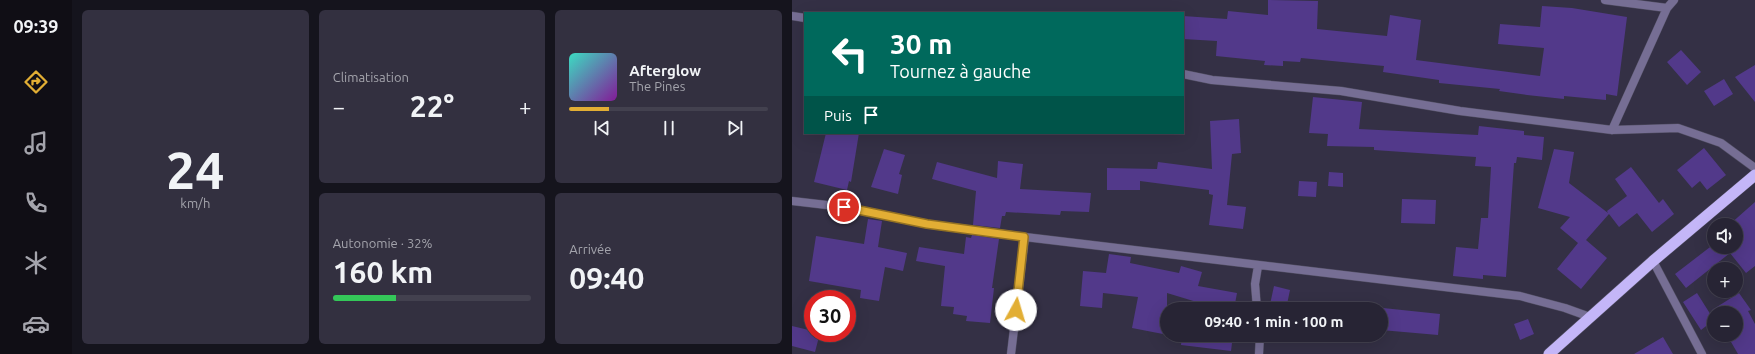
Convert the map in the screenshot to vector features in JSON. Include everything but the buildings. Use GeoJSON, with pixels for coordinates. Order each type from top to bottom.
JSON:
{"type":"FeatureCollection","features":[{"type":"Feature","properties":{"kind":"highway"},"geometry":{"type":"LineString","coordinates":[[1549,354],[1653,261],[1755,174]]}},
{"type":"Feature","properties":{"kind":"street"},"geometry":{"type":"LineString","coordinates":[[1605,0],[1667,8]]}},
{"type":"Feature","properties":{"kind":"street"},"geometry":{"type":"LineString","coordinates":[[1612,130],[1667,8],[1674,0]]}},
{"type":"Feature","properties":{"kind":"street"},"geometry":{"type":"LineString","coordinates":[[792,16],[804,18]]}},
{"type":"Feature","properties":{"kind":"street"},"geometry":{"type":"LineString","coordinates":[[1184,74],[1212,80],[1341,91],[1460,111],[1612,130],[1678,128],[1721,143],[1755,168]]}},
{"type":"Feature","properties":{"kind":"street"},"geometry":{"type":"LineString","coordinates":[[792,201],[844,207],[927,224],[1024,237],[1520,296],[1565,308],[1590,317]]}},
{"type":"Feature","properties":{"kind":"street"},"geometry":{"type":"LineString","coordinates":[[1012,354],[1024,237]]}},
{"type":"Feature","properties":{"kind":"street"},"geometry":{"type":"LineString","coordinates":[[1653,261],[1702,354]]}},
{"type":"Feature","properties":{"kind":"street"},"geometry":{"type":"LineString","coordinates":[[1256,302],[1255,284],[1258,266]]}},
{"type":"Feature","properties":{"kind":"street"},"geometry":{"type":"LineString","coordinates":[[1259,354],[1260,342]]}},
{"type":"Feature","properties":{"kind":"route"},"geometry":{"type":"LineString","coordinates":[[844,207],[927,224],[1024,237],[1016,310]]}}]}
